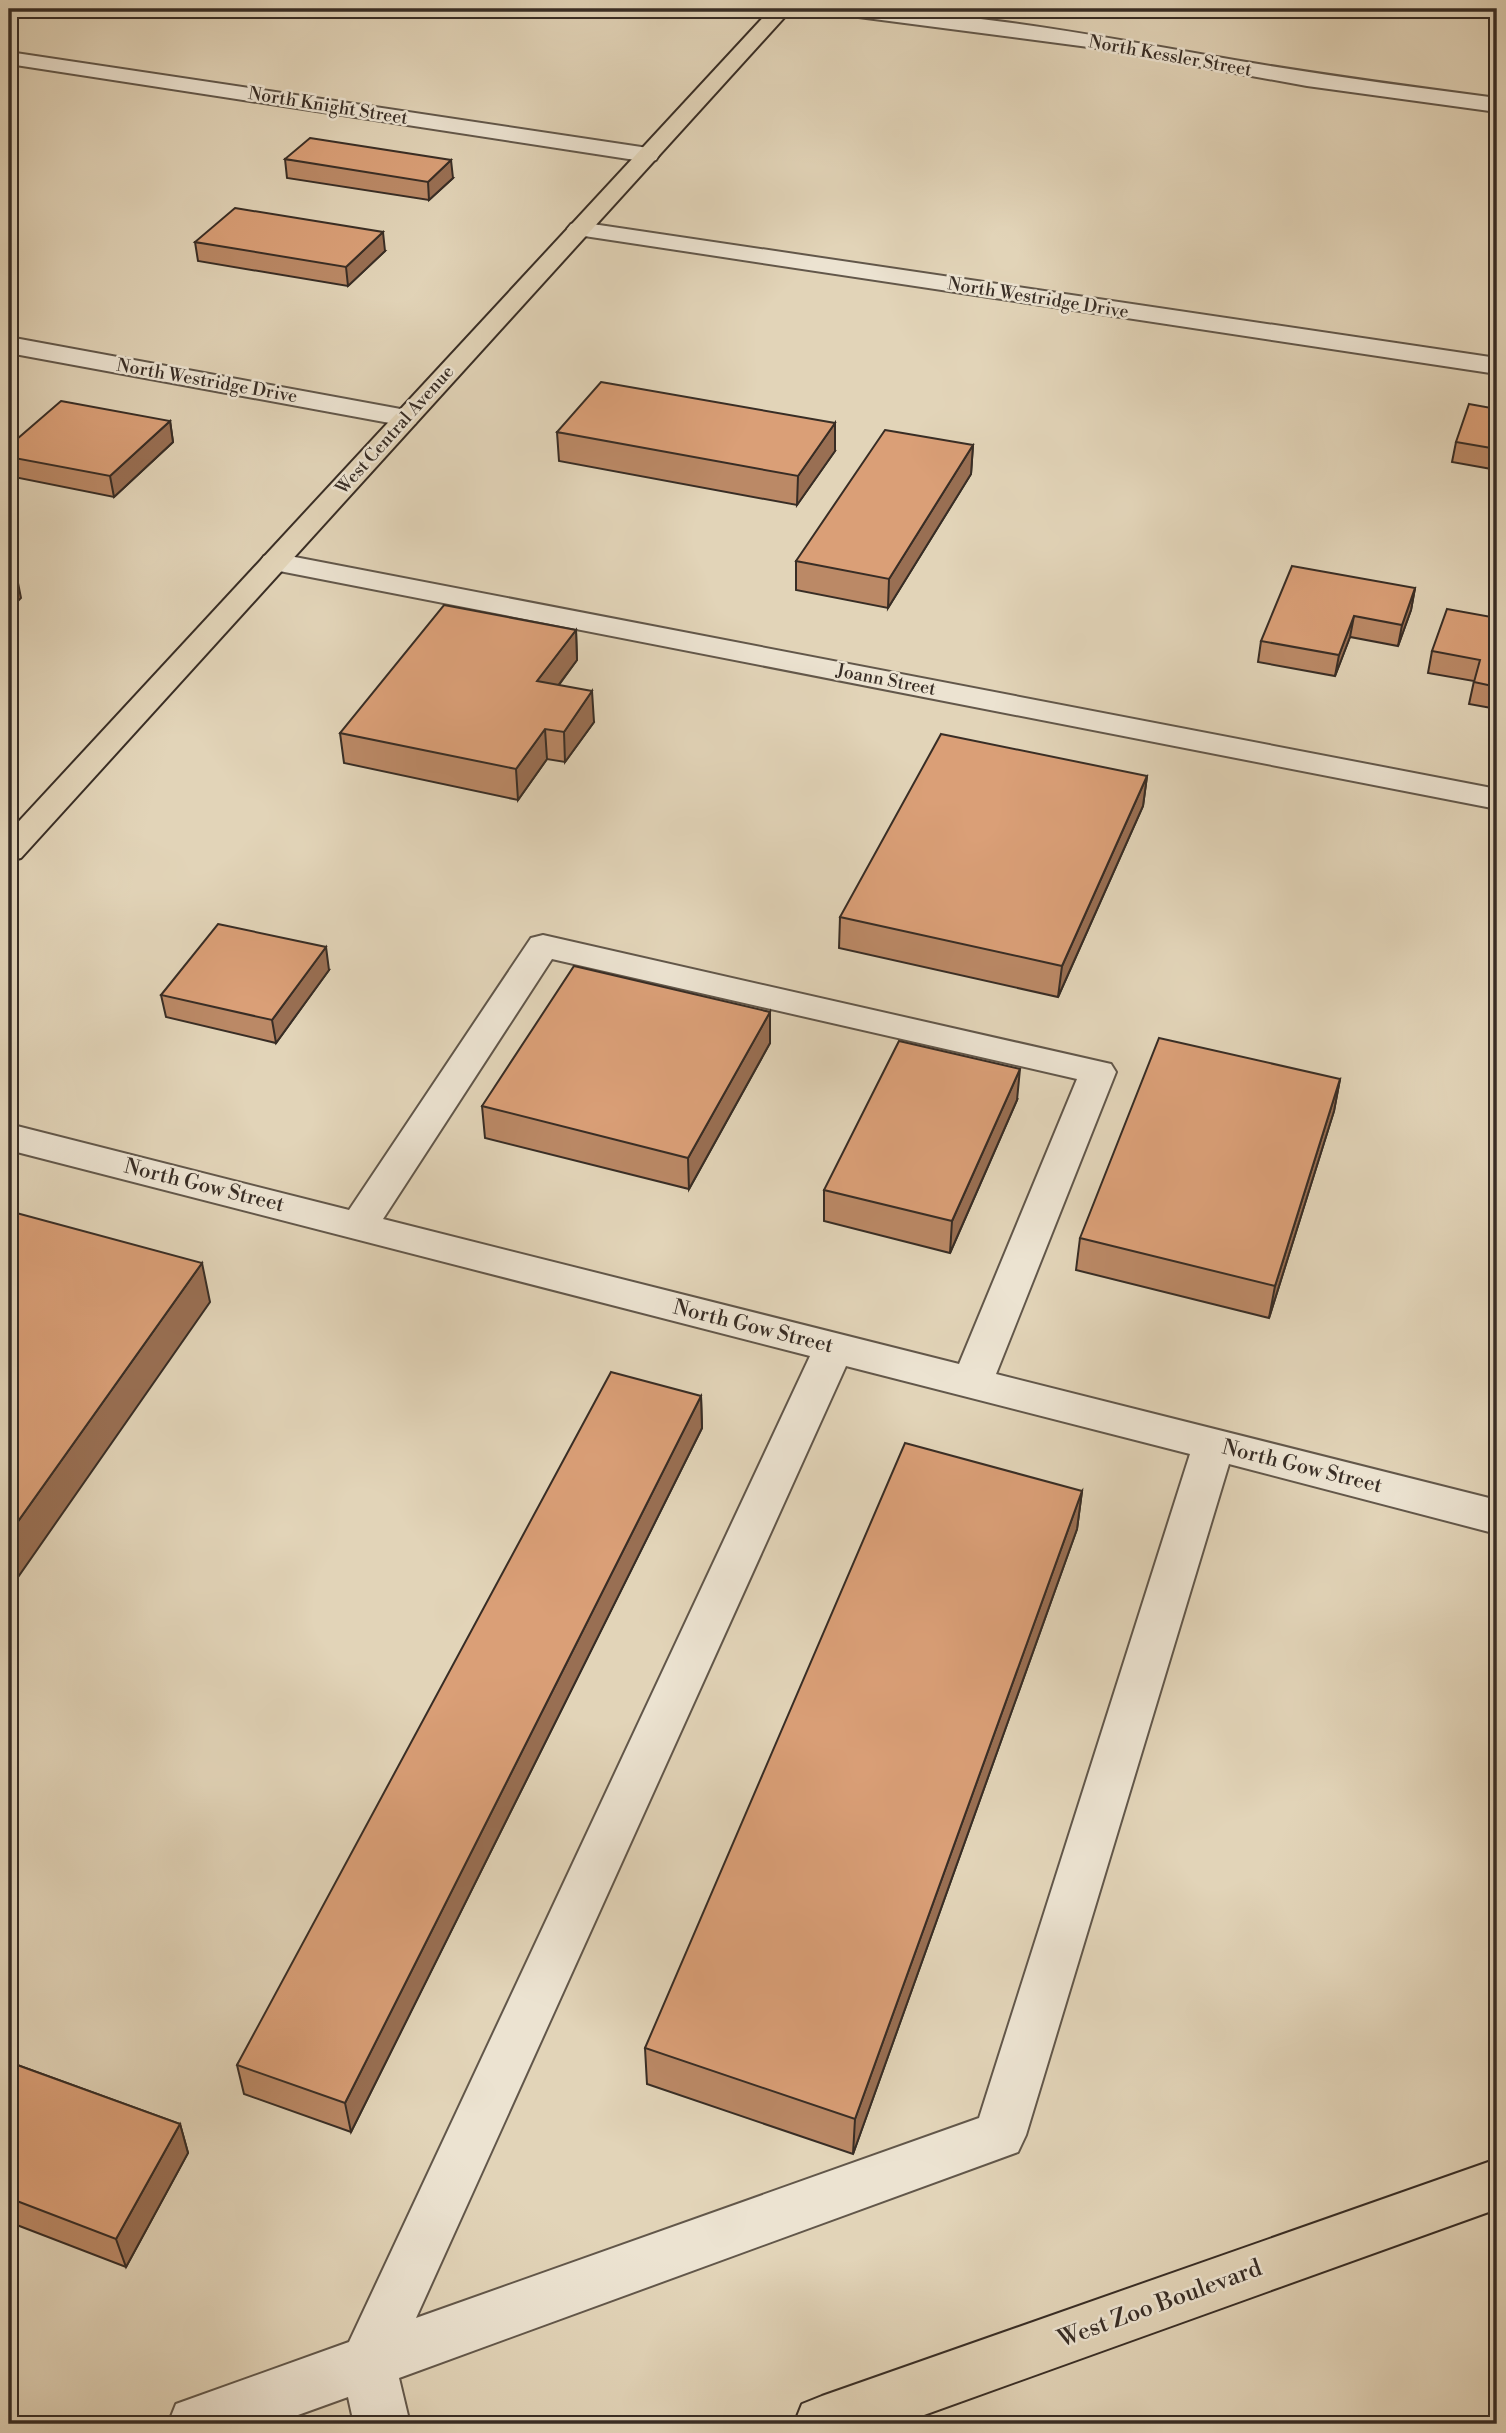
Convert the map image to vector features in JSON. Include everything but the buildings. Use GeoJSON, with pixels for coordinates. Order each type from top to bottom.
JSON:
{"type":"FeatureCollection","features":[{"type":"Feature","properties":{"kind":"main road","name":"West Central Avenue"},"geometry":{"type":"LineString","coordinates":[[9,851],[782,9]]}},
{"type":"Feature","properties":{"kind":"main road","name":"West Zoo Boulevard"},"geometry":{"type":"LineString","coordinates":[[822,2424],[1497,2184]]}},
{"type":"Feature","properties":{"kind":"street","name":"North Kessler Street"},"geometry":{"type":"LineString","coordinates":[[843,9],[1096,42],[1307,79],[1497,105]]}},
{"type":"Feature","properties":{"kind":"street","name":"North Knight Street"},"geometry":{"type":"LineString","coordinates":[[9,58],[648,155]]}},
{"type":"Feature","properties":{"kind":"street","name":"North Westridge Drive"},"geometry":{"type":"LineString","coordinates":[[579,229],[1497,366]]}},
{"type":"Feature","properties":{"kind":"street","name":"North Westridge Drive"},"geometry":{"type":"LineString","coordinates":[[9,345],[406,418]]}},
{"type":"Feature","properties":{"kind":"street","name":"Joann Street"},"geometry":{"type":"LineString","coordinates":[[274,562],[1497,799]]}},
{"type":"Feature","properties":{"kind":"street"},"geometry":{"type":"LineString","coordinates":[[358,1226],[543,946],[1098,1072],[972,1382]]}},
{"type":"Feature","properties":{"kind":"street","name":"North Gow Street"},"geometry":{"type":"LineString","coordinates":[[9,1137],[1497,1517]]}},
{"type":"Feature","properties":{"kind":"street"},"geometry":{"type":"LineString","coordinates":[[382,2424],[369,2362],[834,1348]]}},
{"type":"Feature","properties":{"kind":"street"},"geometry":{"type":"LineString","coordinates":[[195,2424],[1000,2135],[1214,1445]]}}]}
